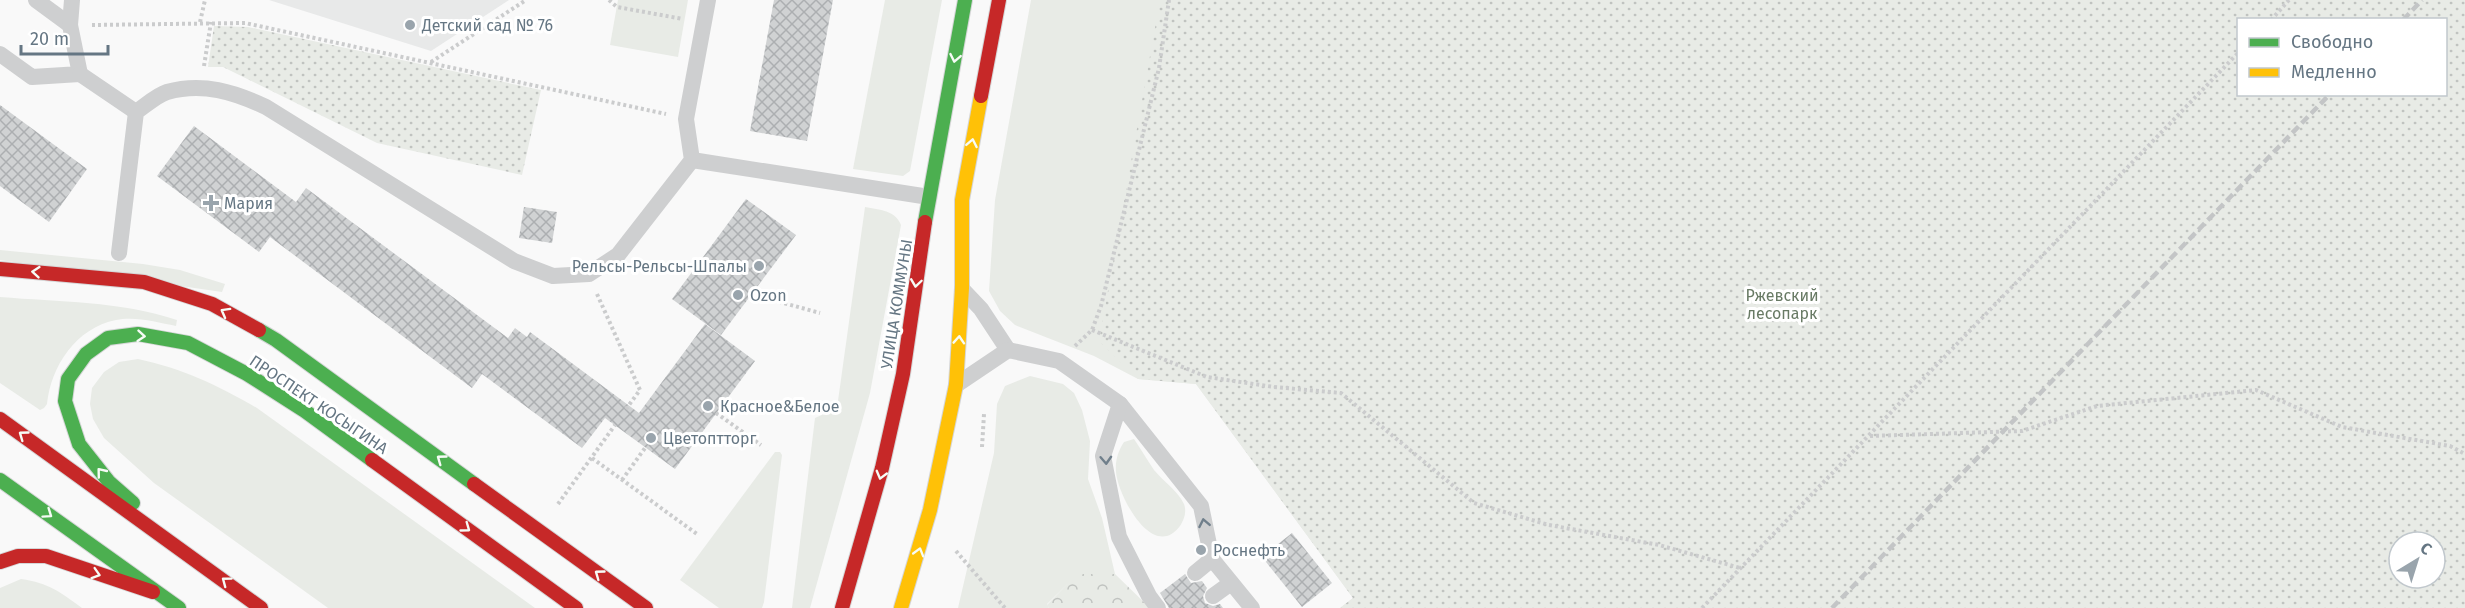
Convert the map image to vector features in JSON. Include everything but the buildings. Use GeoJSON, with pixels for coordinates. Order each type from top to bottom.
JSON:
{"type":"FeatureCollection","features":[{"type":"Feature","properties":{"kind":"main road","name":"УЛИЦА КОММУНЫ"},"geometry":{"type":"LineString","coordinates":[[842,608],[882,468],[903,374],[928,197],[965,0]]}},
{"type":"Feature","properties":{"kind":"main road"},"geometry":{"type":"LineString","coordinates":[[902,608],[930,510],[956,385],[962,288],[962,200],[999,0]]}},
{"type":"Feature","properties":{"kind":"main road","name":"ПРОСПЕКТ КОСЫГИНА"},"geometry":{"type":"LineString","coordinates":[[0,269],[144,282],[212,304],[276,340],[646,608]]}},
{"type":"Feature","properties":{"kind":"main road","name":"ПРОСПЕКТ КОСЫГИНА"},"geometry":{"type":"LineString","coordinates":[[190,554],[109,482],[79,444],[65,401],[68,379],[86,354],[108,338],[138,334],[189,343],[247,374],[305,411],[576,608]]}},
{"type":"Feature","properties":{"kind":"main road","name":"ПРОСПЕКТ КОСЫГИНА"},"geometry":{"type":"LineString","coordinates":[[0,418],[190,554],[261,608]]}},
{"type":"Feature","properties":{"kind":"main road"},"geometry":{"type":"LineString","coordinates":[[0,480],[179,608]]}},
{"type":"Feature","properties":{"kind":"main road"},"geometry":{"type":"LineString","coordinates":[[0,562],[18,556],[46,556],[81,570],[162,595]]}},
{"type":"Feature","properties":{"kind":"lane"},"geometry":{"type":"LineString","coordinates":[[36,0],[70,25]]}},
{"type":"Feature","properties":{"kind":"lane"},"geometry":{"type":"LineString","coordinates":[[72,0],[70,25],[80,74]]}},
{"type":"Feature","properties":{"kind":"lane"},"geometry":{"type":"LineString","coordinates":[[136,112],[166,93],[201,88],[234,92],[266,107],[514,261],[554,276],[589,274],[618,255],[693,160],[686,119],[708,0]]}},
{"type":"Feature","properties":{"kind":"lane"},"geometry":{"type":"LineString","coordinates":[[0,54],[32,77],[80,74],[136,112]]}},
{"type":"Feature","properties":{"kind":"lane"},"geometry":{"type":"LineString","coordinates":[[119,253],[136,112]]}},
{"type":"Feature","properties":{"kind":"lane"},"geometry":{"type":"LineString","coordinates":[[693,160],[928,197]]}},
{"type":"Feature","properties":{"kind":"lane"},"geometry":{"type":"LineString","coordinates":[[962,288],[981,309],[1008,350],[1059,361],[1120,404],[1201,506],[1212,558],[1248,607]]}},
{"type":"Feature","properties":{"kind":"lane"},"geometry":{"type":"LineString","coordinates":[[956,385],[1008,350]]}},
{"type":"Feature","properties":{"kind":"lane"},"geometry":{"type":"LineString","coordinates":[[1120,404],[1103,456],[1119,537],[1159,604]]}},
{"type":"Feature","properties":{"kind":"lane"},"geometry":{"type":"LineString","coordinates":[[1195,573],[1212,558]]}},
{"type":"Feature","properties":{"kind":"lane"},"geometry":{"type":"LineString","coordinates":[[1213,596],[1231,583]]}},
{"type":"Feature","properties":{"kind":"path"},"geometry":{"type":"LineString","coordinates":[[200,22],[205,0]]}},
{"type":"Feature","properties":{"kind":"path"},"geometry":{"type":"LineString","coordinates":[[431,62],[526,0]]}},
{"type":"Feature","properties":{"kind":"path"},"geometry":{"type":"LineString","coordinates":[[609,0],[617,7],[704,24]]}},
{"type":"Feature","properties":{"kind":"path"},"geometry":{"type":"LineString","coordinates":[[1059,361],[1092,330],[1101,306],[1154,92],[1169,0]]}},
{"type":"Feature","properties":{"kind":"path"},"geometry":{"type":"LineString","coordinates":[[2273,18],[2289,0]]}},
{"type":"Feature","properties":{"kind":"path"},"geometry":{"type":"LineString","coordinates":[[201,88],[210,22]]}},
{"type":"Feature","properties":{"kind":"path"},"geometry":{"type":"LineString","coordinates":[[70,25],[244,23],[686,119]]}},
{"type":"Feature","properties":{"kind":"path"},"geometry":{"type":"LineString","coordinates":[[1702,608],[2237,54]]}},
{"type":"Feature","properties":{"kind":"path"},"geometry":{"type":"LineString","coordinates":[[589,274],[640,390],[626,410]]}},
{"type":"Feature","properties":{"kind":"path"},"geometry":{"type":"LineString","coordinates":[[764,291],[780,302],[820,313]]}},
{"type":"Feature","properties":{"kind":"path"},"geometry":{"type":"LineString","coordinates":[[1092,330],[1207,377],[1274,387],[1341,393],[1474,503],[1549,525],[1659,545],[1741,568]]}},
{"type":"Feature","properties":{"kind":"path"},"geometry":{"type":"LineString","coordinates":[[1869,436],[2022,431],[2097,406],[2256,390],[2342,427],[2450,446],[2465,454]]}},
{"type":"Feature","properties":{"kind":"path"},"geometry":{"type":"LineString","coordinates":[[716,413],[761,446]]}},
{"type":"Feature","properties":{"kind":"path"},"geometry":{"type":"LineString","coordinates":[[558,504],[615,425]]}},
{"type":"Feature","properties":{"kind":"path"},"geometry":{"type":"LineString","coordinates":[[622,480],[645,448]]}},
{"type":"Feature","properties":{"kind":"path"},"geometry":{"type":"LineString","coordinates":[[592,458],[697,534]]}},
{"type":"Feature","properties":{"kind":"path"},"geometry":{"type":"LineString","coordinates":[[956,551],[1005,608]]}},
{"type":"Feature","properties":{"kind":"shaded area","name":"Детский сад № 76"},"geometry":{"type":"Polygon","coordinates":[[[269,0],[509,0],[431,51],[269,0]]]}},
{"type":"Feature","properties":{"kind":"green space"},"geometry":{"type":"Polygon","coordinates":[[[618,0],[688,0],[678,57],[610,45],[618,0]]]}},
{"type":"Feature","properties":{"kind":"green space"},"geometry":{"type":"Polygon","coordinates":[[[885,0],[942,0],[910,171],[903,176],[853,169],[885,0]]]}},
{"type":"Feature","properties":{"kind":"green space"},"geometry":{"type":"Polygon","coordinates":[[[1031,0],[1173,0],[1186,355],[1410,575],[1340,608],[1353,598],[1196,384],[1138,379],[1094,356],[1015,325],[1000,311],[989,291],[995,200],[1031,0]]]}},
{"type":"Feature","properties":{"kind":"green space","name":"Ржевский лесопарк"},"geometry":{"type":"Polygon","coordinates":[[[1160,0],[2465,0],[2465,608],[1340,608],[1353,598],[1196,384],[1138,379],[1099,341],[1160,0]]]}},
{"type":"Feature","properties":{"kind":"green space"},"geometry":{"type":"Polygon","coordinates":[[[214,26],[248,27],[541,90],[522,175],[377,143],[223,67],[208,67],[214,26]]]}},
{"type":"Feature","properties":{"kind":"green space"},"geometry":{"type":"Polygon","coordinates":[[[865,207],[895,216],[901,225],[870,393],[810,608],[792,608],[815,418],[837,408],[865,207]]]}},
{"type":"Feature","properties":{"kind":"green space"},"geometry":{"type":"Polygon","coordinates":[[[0,250],[143,264],[180,270],[225,284],[222,292],[0,260],[0,250]]]}},
{"type":"Feature","properties":{"kind":"green space"},"geometry":{"type":"Polygon","coordinates":[[[0,297],[112,306],[177,320],[176,326],[146,320],[123,319],[102,324],[89,331],[68,351],[60,363],[49,390],[47,404],[40,410],[0,383],[0,297]]]}},
{"type":"Feature","properties":{"kind":"green space"},"geometry":{"type":"Polygon","coordinates":[[[138,359],[200,379],[257,408],[535,608],[328,608],[154,483],[104,438],[93,419],[90,404],[92,388],[104,372],[119,362],[138,359]]]}},
{"type":"Feature","properties":{"kind":"green space"},"geometry":{"type":"Polygon","coordinates":[[[1030,376],[1063,384],[1074,393],[1082,410],[1090,441],[1088,479],[1102,518],[1115,574],[1077,575],[1047,604],[1049,608],[958,608],[994,453],[997,404],[1005,386],[1030,376]]]}},
{"type":"Feature","properties":{"kind":"green space"},"geometry":{"type":"Polygon","coordinates":[[[1134,439],[1154,470],[1184,504],[1183,521],[1170,535],[1159,536],[1148,531],[1139,522],[1118,483],[1116,468],[1119,453],[1124,442],[1134,439]]]}},
{"type":"Feature","properties":{"kind":"green space"},"geometry":{"type":"Polygon","coordinates":[[[775,452],[780,452],[782,455],[762,608],[719,608],[680,580],[775,452]]]}},
{"type":"Feature","properties":{"kind":"green space"},"geometry":{"type":"Polygon","coordinates":[[[1077,574],[1115,574],[1150,608],[1049,608],[1047,605],[1077,574]]]}},
{"type":"Feature","properties":{"kind":"green space"},"geometry":{"type":"Polygon","coordinates":[[[21,579],[54,589],[82,608],[0,608],[0,588],[21,579]]]}},
{"type":"Feature","properties":{"kind":"railway"},"geometry":{"type":"LineString","coordinates":[[2405,18],[2422,0]]}},
{"type":"Feature","properties":{"kind":"railway"},"geometry":{"type":"LineString","coordinates":[[1832,608],[2328,96]]}},
{"type":"Feature","properties":{"kind":"traffic: fast"},"geometry":{"type":"LineString","coordinates":[[925,222],[965,0]]}},
{"type":"Feature","properties":{"kind":"traffic: fast"},"geometry":{"type":"LineString","coordinates":[[259,330],[474,484]]}},
{"type":"Feature","properties":{"kind":"traffic: fast"},"geometry":{"type":"LineString","coordinates":[[133,503],[109,482],[79,444],[65,401],[68,379],[86,354],[108,338],[138,334],[188,343],[247,374],[305,411],[372,460]]}},
{"type":"Feature","properties":{"kind":"traffic: fast"},"geometry":{"type":"LineString","coordinates":[[0,480],[179,608]]}},
{"type":"Feature","properties":{"kind":"traffic: slow"},"geometry":{"type":"LineString","coordinates":[[901,608],[930,510],[956,385],[962,288],[962,200],[981,96]]}},
{"type":"Feature","properties":{"kind":"traffic: jam"},"geometry":{"type":"LineString","coordinates":[[981,96],[999,0]]}},
{"type":"Feature","properties":{"kind":"traffic: jam"},"geometry":{"type":"LineString","coordinates":[[842,608],[882,468],[903,374],[925,222]]}},
{"type":"Feature","properties":{"kind":"traffic: jam"},"geometry":{"type":"LineString","coordinates":[[0,269],[144,282],[212,304],[259,330]]}},
{"type":"Feature","properties":{"kind":"traffic: jam"},"geometry":{"type":"LineString","coordinates":[[0,419],[261,608]]}},
{"type":"Feature","properties":{"kind":"traffic: jam"},"geometry":{"type":"LineString","coordinates":[[372,460],[576,608]]}},
{"type":"Feature","properties":{"kind":"traffic: jam"},"geometry":{"type":"LineString","coordinates":[[474,484],[646,608]]}},
{"type":"Feature","properties":{"kind":"traffic: jam"},"geometry":{"type":"LineString","coordinates":[[0,562],[18,556],[46,556],[153,592]]}},
{"type":"Feature","properties":{"kind":"place","name":"Детский сад № 76"},"geometry":{"type":"Point","coordinates":[410,25]}},
{"type":"Feature","properties":{"kind":"place","name":"Мария"},"geometry":{"type":"Point","coordinates":[211,203]}},
{"type":"Feature","properties":{"kind":"place","name":"Рельсы-Рельсы-Шпалы"},"geometry":{"type":"Point","coordinates":[759,266]}},
{"type":"Feature","properties":{"kind":"place","name":"Ozon"},"geometry":{"type":"Point","coordinates":[738,295]}},
{"type":"Feature","properties":{"kind":"place","name":"Красное&Белое"},"geometry":{"type":"Point","coordinates":[708,406]}},
{"type":"Feature","properties":{"kind":"place","name":"Цветоптторг"},"geometry":{"type":"Point","coordinates":[651,438]}},
{"type":"Feature","properties":{"kind":"place","name":"Роснефть"},"geometry":{"type":"Point","coordinates":[1201,550]}}]}
